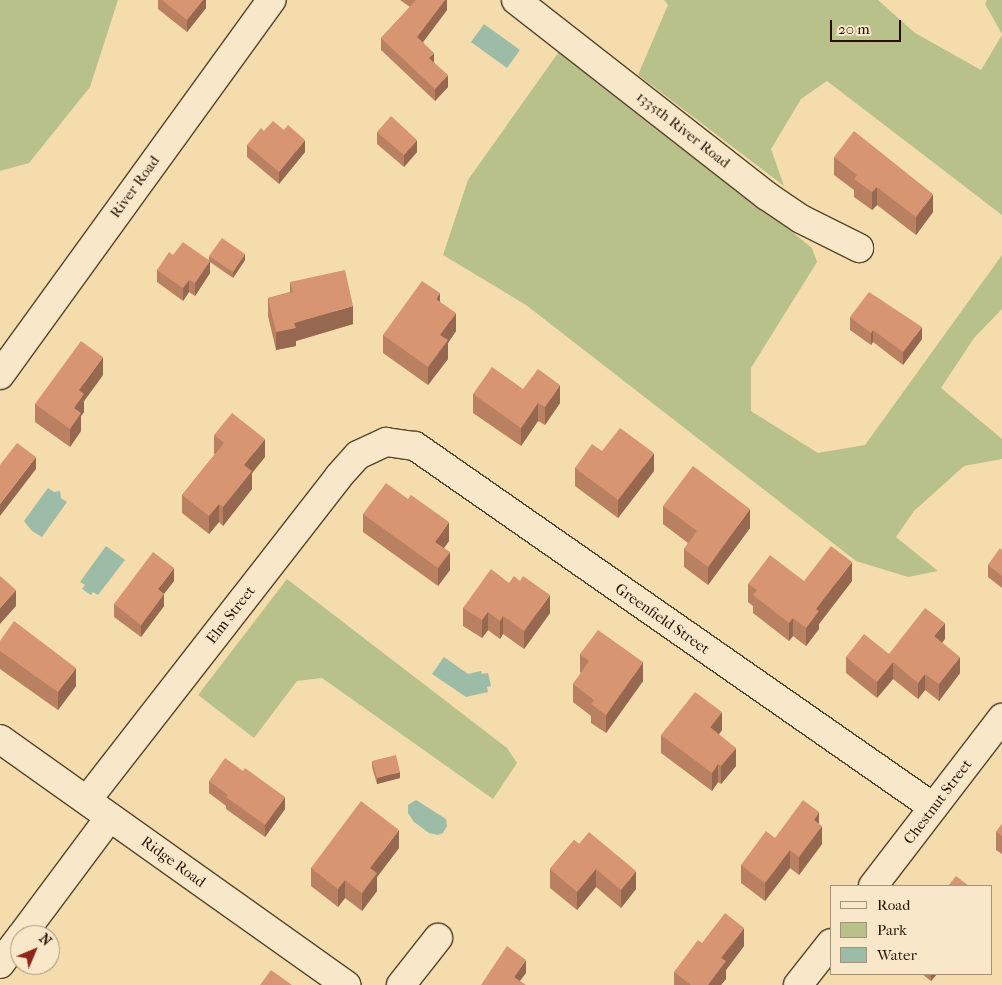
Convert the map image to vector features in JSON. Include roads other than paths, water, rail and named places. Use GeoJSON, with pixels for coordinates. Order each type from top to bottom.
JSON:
{"type":"FeatureCollection","features":[{"type":"Feature","properties":{"kind":"street","name":"River Road"},"geometry":{"type":"LineString","coordinates":[[0,375],[271,0]]}},
{"type":"Feature","properties":{"kind":"street","name":"1335th River Road"},"geometry":{"type":"LineString","coordinates":[[516,0],[767,196],[808,222],[859,248]]}},
{"type":"Feature","properties":{"kind":"street","name":"Elm Street"},"geometry":{"type":"LineString","coordinates":[[87,800],[339,476],[358,454],[386,442]]}},
{"type":"Feature","properties":{"kind":"street","name":"Greenfield Street"},"geometry":{"type":"LineString","coordinates":[[386,442],[415,446],[933,807]]}},
{"type":"Feature","properties":{"kind":"street","name":"Chestnut Street"},"geometry":{"type":"LineString","coordinates":[[875,885],[1002,718]]}},
{"type":"Feature","properties":{"kind":"street","name":"Ridge Road"},"geometry":{"type":"LineString","coordinates":[[0,739],[346,985]]}},
{"type":"Feature","properties":{"kind":"street"},"geometry":{"type":"LineString","coordinates":[[29,925],[110,817]]}},
{"type":"Feature","properties":{"kind":"street"},"geometry":{"type":"LineString","coordinates":[[402,985],[438,938]]}},
{"type":"Feature","properties":{"kind":"street"},"geometry":{"type":"LineString","coordinates":[[798,985],[830,943]]}},
{"type":"Feature","properties":{"kind":"street"},"geometry":{"type":"LineString","coordinates":[[0,964],[10,951]]}},
{"type":"Feature","properties":{"kind":"water"},"geometry":{"type":"Polygon","coordinates":[[[484,24],[520,50],[507,68],[471,42],[484,24]]]}},
{"type":"Feature","properties":{"kind":"water"},"geometry":{"type":"Polygon","coordinates":[[[48,488],[54,492],[60,491],[61,498],[67,502],[42,537],[32,531],[24,521],[48,488]]]}},
{"type":"Feature","properties":{"kind":"water"},"geometry":{"type":"Polygon","coordinates":[[[106,546],[125,560],[98,595],[93,592],[91,595],[82,589],[85,585],[80,582],[106,546]]]}},
{"type":"Feature","properties":{"kind":"water"},"geometry":{"type":"Polygon","coordinates":[[[444,657],[468,674],[481,671],[482,674],[488,673],[491,686],[487,687],[488,692],[466,697],[432,674],[444,657]]]}},
{"type":"Feature","properties":{"kind":"water"},"geometry":{"type":"Polygon","coordinates":[[[416,800],[446,819],[447,826],[443,833],[438,835],[429,833],[414,822],[408,813],[408,805],[416,800]]]}}]}
